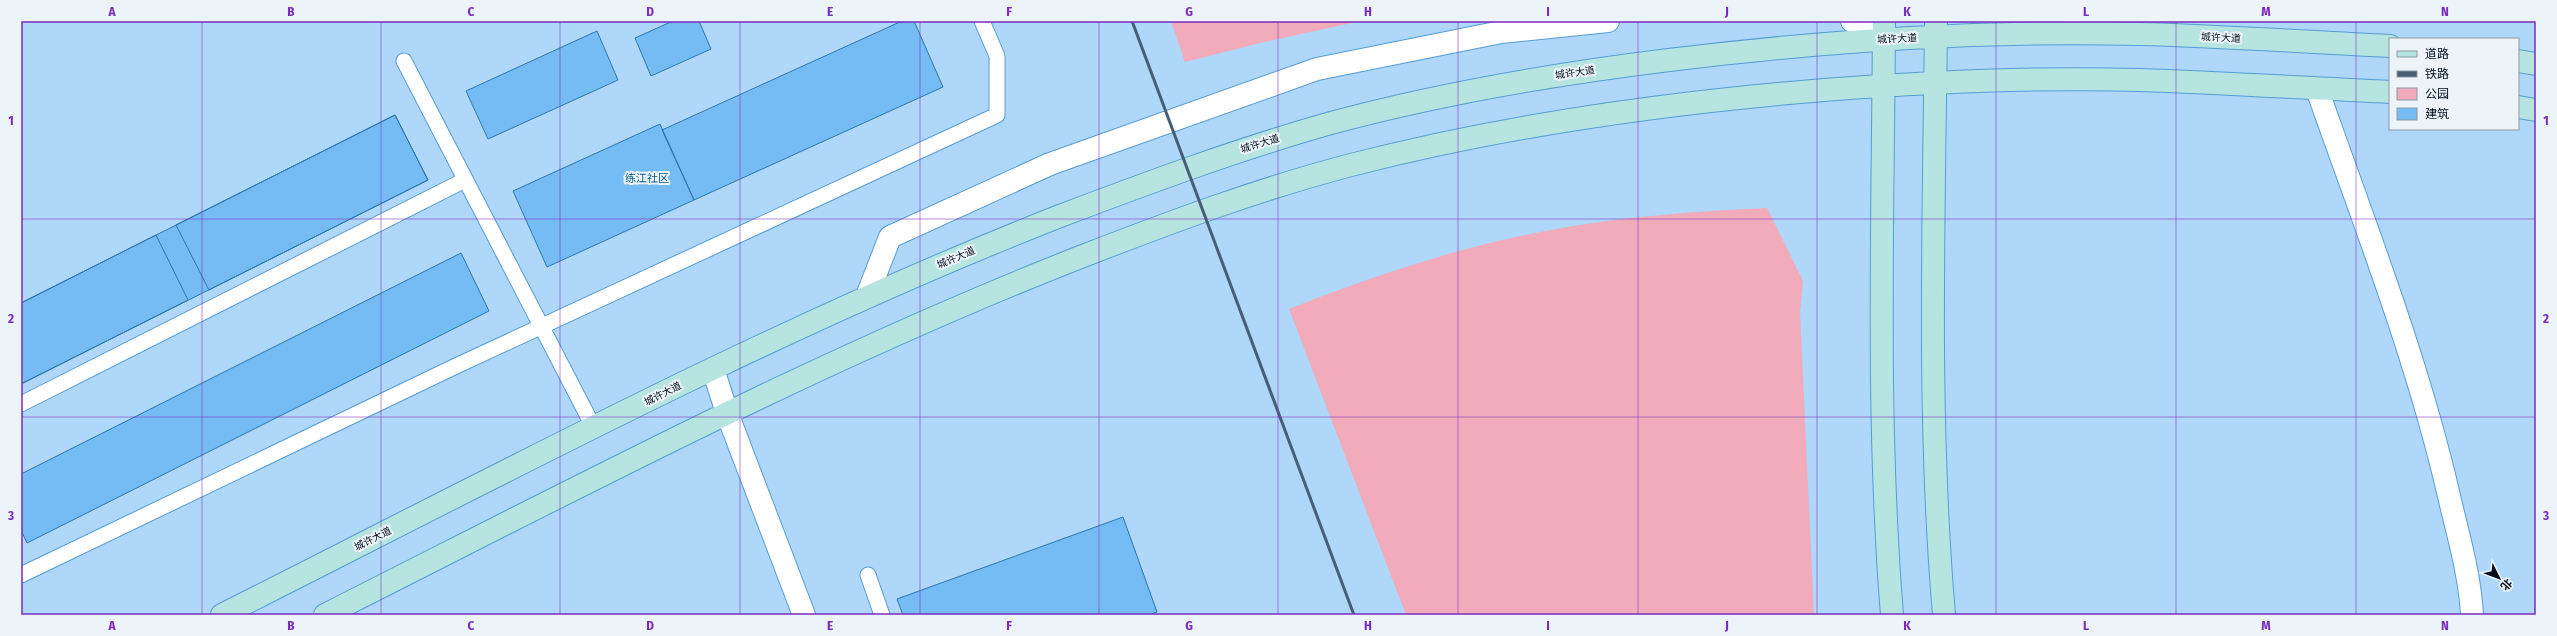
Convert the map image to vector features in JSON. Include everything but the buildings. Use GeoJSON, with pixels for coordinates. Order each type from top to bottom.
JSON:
{"type":"FeatureCollection","features":[{"type":"Feature","properties":{"kind":"main road","name":"城许大道"},"geometry":{"type":"LineString","coordinates":[[222,615],[713,369],[867,296],[979,248],[1172,173],[1334,122],[1429,99],[1532,79],[1750,50],[1884,30],[1936,29],[2138,34],[2389,46]]}},
{"type":"Feature","properties":{"kind":"main road"},"geometry":{"type":"LineString","coordinates":[[1936,29],[1934,351],[1936,473],[1944,615]]}},
{"type":"Feature","properties":{"kind":"main road"},"geometry":{"type":"LineString","coordinates":[[1884,30],[1882,352],[1885,476],[1892,615]]}},
{"type":"Feature","properties":{"kind":"main road"},"geometry":{"type":"LineString","coordinates":[[2519,61],[2536,64]]}},
{"type":"Feature","properties":{"kind":"main road"},"geometry":{"type":"LineString","coordinates":[[325,615],[727,413],[885,338],[996,290],[1188,216],[1266,189],[1346,166],[1439,144],[1547,123],[1754,96],[1884,85],[2137,80],[2389,92]]}},
{"type":"Feature","properties":{"kind":"main road"},"geometry":{"type":"LineString","coordinates":[[2519,107],[2536,110]]}},
{"type":"Feature","properties":{"kind":"street"},"geometry":{"type":"LineString","coordinates":[[867,296],[890,237],[1050,164],[1317,69],[1499,26],[1608,21]]}},
{"type":"Feature","properties":{"kind":"street"},"geometry":{"type":"LineString","coordinates":[[1852,21],[1884,30]]}},
{"type":"Feature","properties":{"kind":"street"},"geometry":{"type":"LineString","coordinates":[[2317,89],[2406,342],[2437,446],[2466,570],[2472,615]]}},
{"type":"Feature","properties":{"kind":"street"},"geometry":{"type":"LineString","coordinates":[[713,369],[727,413],[804,615]]}},
{"type":"Feature","properties":{"kind":"lane"},"geometry":{"type":"LineString","coordinates":[[21,575],[541,327],[997,115],[997,56],[982,21]]}},
{"type":"Feature","properties":{"kind":"lane"},"geometry":{"type":"LineString","coordinates":[[404,61],[594,428]]}},
{"type":"Feature","properties":{"kind":"lane"},"geometry":{"type":"LineString","coordinates":[[21,404],[465,180]]}},
{"type":"Feature","properties":{"kind":"lane"},"geometry":{"type":"LineString","coordinates":[[868,575],[882,615]]}},
{"type":"Feature","properties":{"kind":"green space"},"geometry":{"type":"Polygon","coordinates":[[[1171,21],[1361,21],[1264,42],[1185,62],[1171,21]]]}},
{"type":"Feature","properties":{"kind":"green space"},"geometry":{"type":"Polygon","coordinates":[[[1767,208],[1803,281],[1800,312],[1814,615],[1406,615],[1289,309],[1390,272],[1492,242],[1562,228],[1639,217],[1690,212],[1767,208]]]}},
{"type":"Feature","properties":{"kind":"railway"},"geometry":{"type":"LineString","coordinates":[[1132,21],[1354,615]]}},
{"type":"Feature","properties":{"kind":"district","name":"练江社区"},"geometry":{"type":"Point","coordinates":[647,178]}}]}
